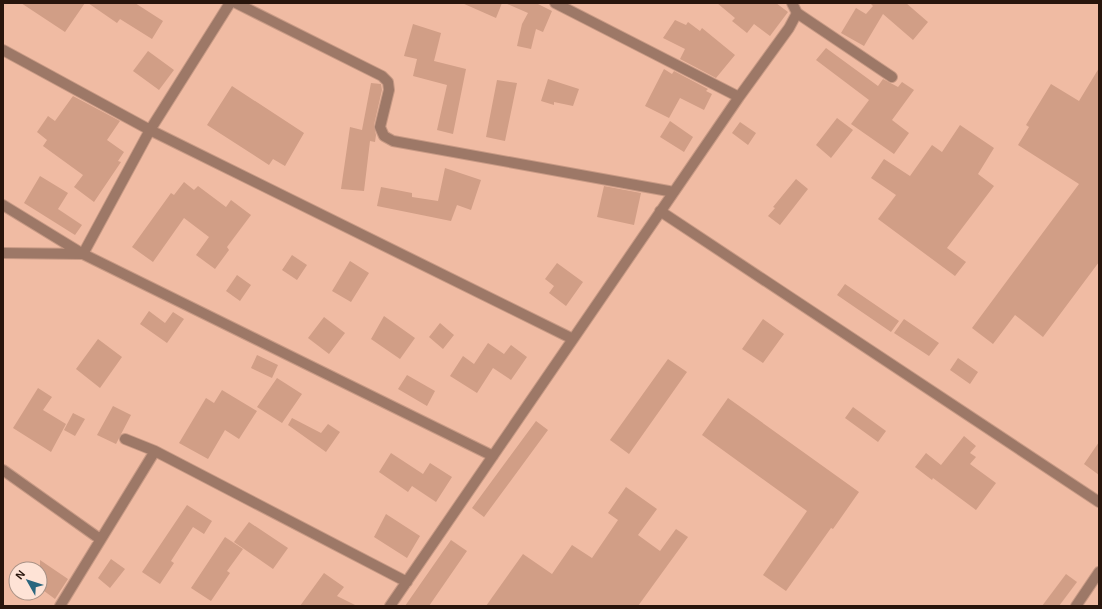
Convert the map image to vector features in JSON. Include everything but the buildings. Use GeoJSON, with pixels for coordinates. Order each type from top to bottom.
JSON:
{"type":"FeatureCollection","features":[{"type":"Feature","properties":{"kind":"street"},"geometry":{"type":"LineString","coordinates":[[84,254],[150,130],[230,3]]}},
{"type":"Feature","properties":{"kind":"street"},"geometry":{"type":"LineString","coordinates":[[236,3],[382,76],[388,82],[389,90],[380,127],[384,136],[393,141],[674,192]]}},
{"type":"Feature","properties":{"kind":"street"},"geometry":{"type":"LineString","coordinates":[[555,3],[739,97]]}},
{"type":"Feature","properties":{"kind":"street"},"geometry":{"type":"LineString","coordinates":[[390,606],[660,211],[789,28],[794,8],[892,77]]}},
{"type":"Feature","properties":{"kind":"street"},"geometry":{"type":"LineString","coordinates":[[3,50],[150,130],[572,339]]}},
{"type":"Feature","properties":{"kind":"street"},"geometry":{"type":"LineString","coordinates":[[3,205],[84,254],[493,456]]}},
{"type":"Feature","properties":{"kind":"street"},"geometry":{"type":"LineString","coordinates":[[660,211],[1099,502]]}},
{"type":"Feature","properties":{"kind":"street"},"geometry":{"type":"LineString","coordinates":[[3,253],[84,254]]}},
{"type":"Feature","properties":{"kind":"street"},"geometry":{"type":"LineString","coordinates":[[125,439],[154,452],[406,582]]}},
{"type":"Feature","properties":{"kind":"street"},"geometry":{"type":"LineString","coordinates":[[60,606],[154,452]]}},
{"type":"Feature","properties":{"kind":"street"},"geometry":{"type":"LineString","coordinates":[[3,470],[100,539]]}},
{"type":"Feature","properties":{"kind":"street"},"geometry":{"type":"LineString","coordinates":[[1076,606],[1099,572]]}}]}
